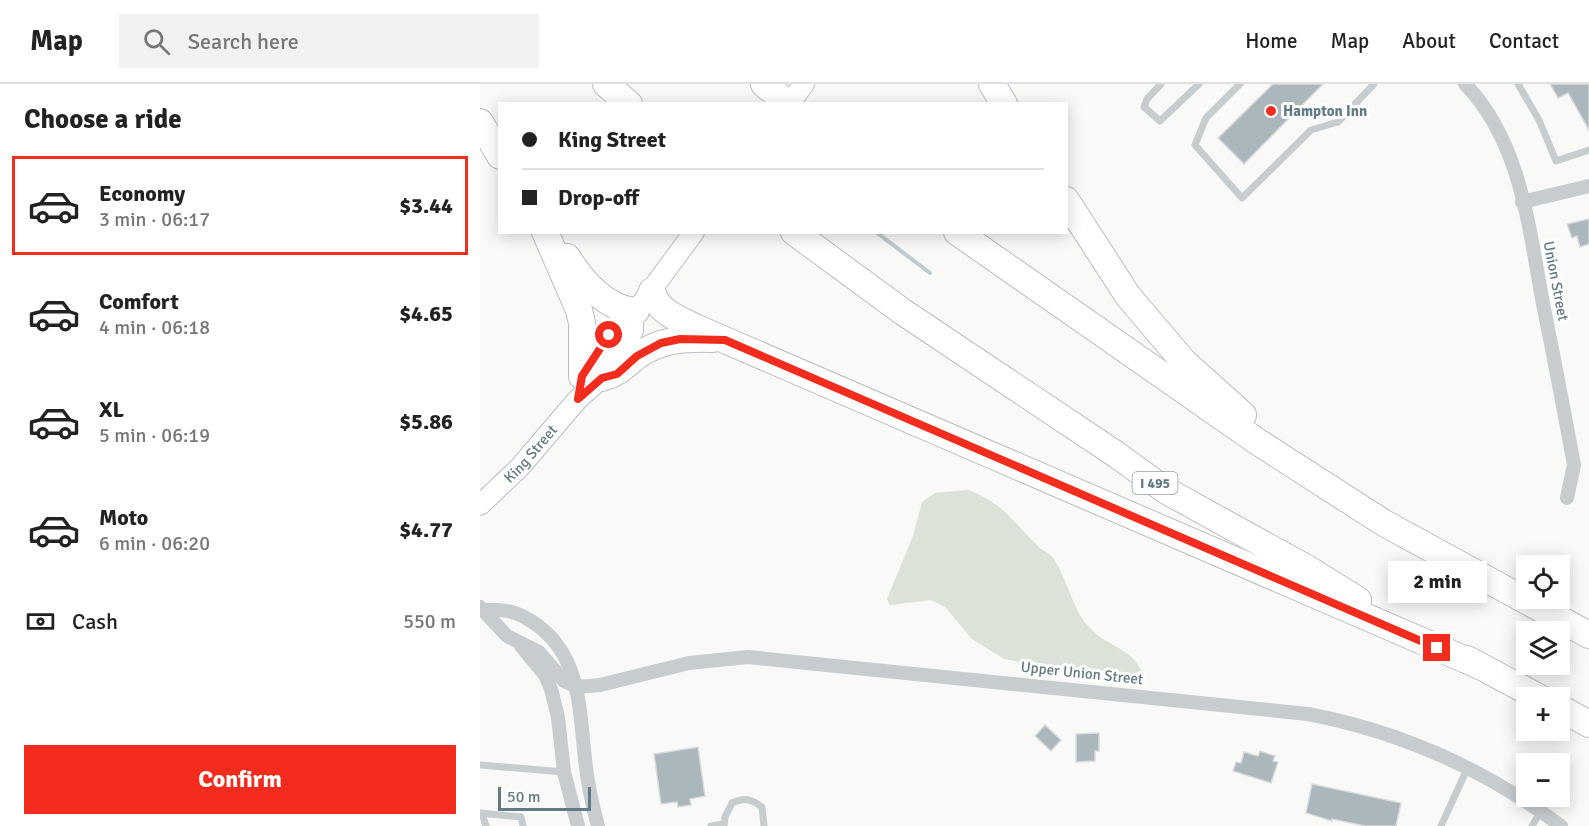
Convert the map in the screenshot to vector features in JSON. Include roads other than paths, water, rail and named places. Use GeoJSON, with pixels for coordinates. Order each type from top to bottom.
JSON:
{"type":"FeatureCollection","features":[{"type":"Feature","properties":{"kind":"highway"},"geometry":{"type":"LineString","coordinates":[[606,84],[627,102]]}},
{"type":"Feature","properties":{"kind":"highway"},"geometry":{"type":"LineString","coordinates":[[764,84],[786,102]]}},
{"type":"Feature","properties":{"kind":"highway"},"geometry":{"type":"LineString","coordinates":[[992,84],[1003,102]]}},
{"type":"Feature","properties":{"kind":"highway"},"geometry":{"type":"LineString","coordinates":[[480,122],[498,153]]}},
{"type":"Feature","properties":{"kind":"highway"},"geometry":{"type":"LineString","coordinates":[[1068,203],[1128,296],[1184,362],[1253,425],[1384,523]]}},
{"type":"Feature","properties":{"kind":"highway","name":"I 495"},"geometry":{"type":"LineString","coordinates":[[797,234],[903,312],[1117,455],[1165,490],[1519,687]]}},
{"type":"Feature","properties":{"kind":"highway"},"geometry":{"type":"LineString","coordinates":[[960,234],[1258,442],[1384,523],[1589,635]]}},
{"type":"Feature","properties":{"kind":"highway"},"geometry":{"type":"LineString","coordinates":[[548,238],[576,299],[582,323],[587,384],[617,374],[637,356],[661,343],[680,339],[725,340]]}},
{"type":"Feature","properties":{"kind":"highway"},"geometry":{"type":"LineString","coordinates":[[548,238],[598,294],[614,306],[634,313]]}},
{"type":"Feature","properties":{"kind":"highway"},"geometry":{"type":"LineString","coordinates":[[652,291],[654,299],[664,310],[725,340],[1480,666]]}},
{"type":"Feature","properties":{"kind":"highway"},"geometry":{"type":"LineString","coordinates":[[1570,714],[1589,724]]}},
{"type":"Feature","properties":{"kind":"main road"},"geometry":{"type":"LineString","coordinates":[[790,102],[804,84]]}},
{"type":"Feature","properties":{"kind":"main road","name":"King Street"},"geometry":{"type":"LineString","coordinates":[[480,505],[520,467],[587,384],[620,320],[634,313],[693,234]]}},
{"type":"Feature","properties":{"kind":"street","name":"Union Street"},"geometry":{"type":"LineString","coordinates":[[1467,85],[1502,135],[1522,202],[1574,465],[1567,498]]}},
{"type":"Feature","properties":{"kind":"street"},"geometry":{"type":"LineString","coordinates":[[1522,202],[1589,186]]}},
{"type":"Feature","properties":{"kind":"street"},"geometry":{"type":"LineString","coordinates":[[483,608],[496,626],[519,644],[546,675],[551,688],[564,772],[578,826]]}},
{"type":"Feature","properties":{"kind":"street"},"geometry":{"type":"LineString","coordinates":[[483,608],[508,609],[525,616],[549,635],[570,664],[577,687],[588,781],[597,826]]}},
{"type":"Feature","properties":{"kind":"street"},"geometry":{"type":"LineString","coordinates":[[519,644],[539,652],[564,681],[577,687]]}},
{"type":"Feature","properties":{"kind":"street","name":"Upper Union Street"},"geometry":{"type":"LineString","coordinates":[[577,687],[600,685],[711,659],[767,658],[1308,714],[1391,735],[1468,767],[1496,782],[1561,826]]}},
{"type":"Feature","properties":{"kind":"lane"},"geometry":{"type":"LineString","coordinates":[[1161,84],[1147,99],[1144,106],[1160,121],[1199,84]]}},
{"type":"Feature","properties":{"kind":"lane"},"geometry":{"type":"LineString","coordinates":[[1240,84],[1206,118],[1195,145],[1242,198],[1311,130],[1338,122],[1374,84]]}},
{"type":"Feature","properties":{"kind":"lane"},"geometry":{"type":"LineString","coordinates":[[1518,84],[1539,120],[1556,161],[1589,150]]}},
{"type":"Feature","properties":{"kind":"lane"},"geometry":{"type":"LineString","coordinates":[[480,765],[564,772]]}},
{"type":"Feature","properties":{"kind":"lane"},"geometry":{"type":"LineString","coordinates":[[1441,826],[1468,767]]}},
{"type":"Feature","properties":{"kind":"lane"},"geometry":{"type":"LineString","coordinates":[[711,826],[724,825],[732,803],[750,799],[762,807],[764,826]]}},
{"type":"Feature","properties":{"kind":"lane"},"geometry":{"type":"LineString","coordinates":[[1532,826],[1541,811]]}},
{"type":"Feature","properties":{"kind":"lane"},"geometry":{"type":"LineString","coordinates":[[486,826],[481,813],[520,817],[523,826]]}},
{"type":"Feature","properties":{"kind":"waterway"},"geometry":{"type":"LineString","coordinates":[[879,234],[930,273]]}},
{"type":"Feature","properties":{"kind":"place","name":"Hampton Inn"},"geometry":{"type":"Point","coordinates":[1271,111]}}]}
